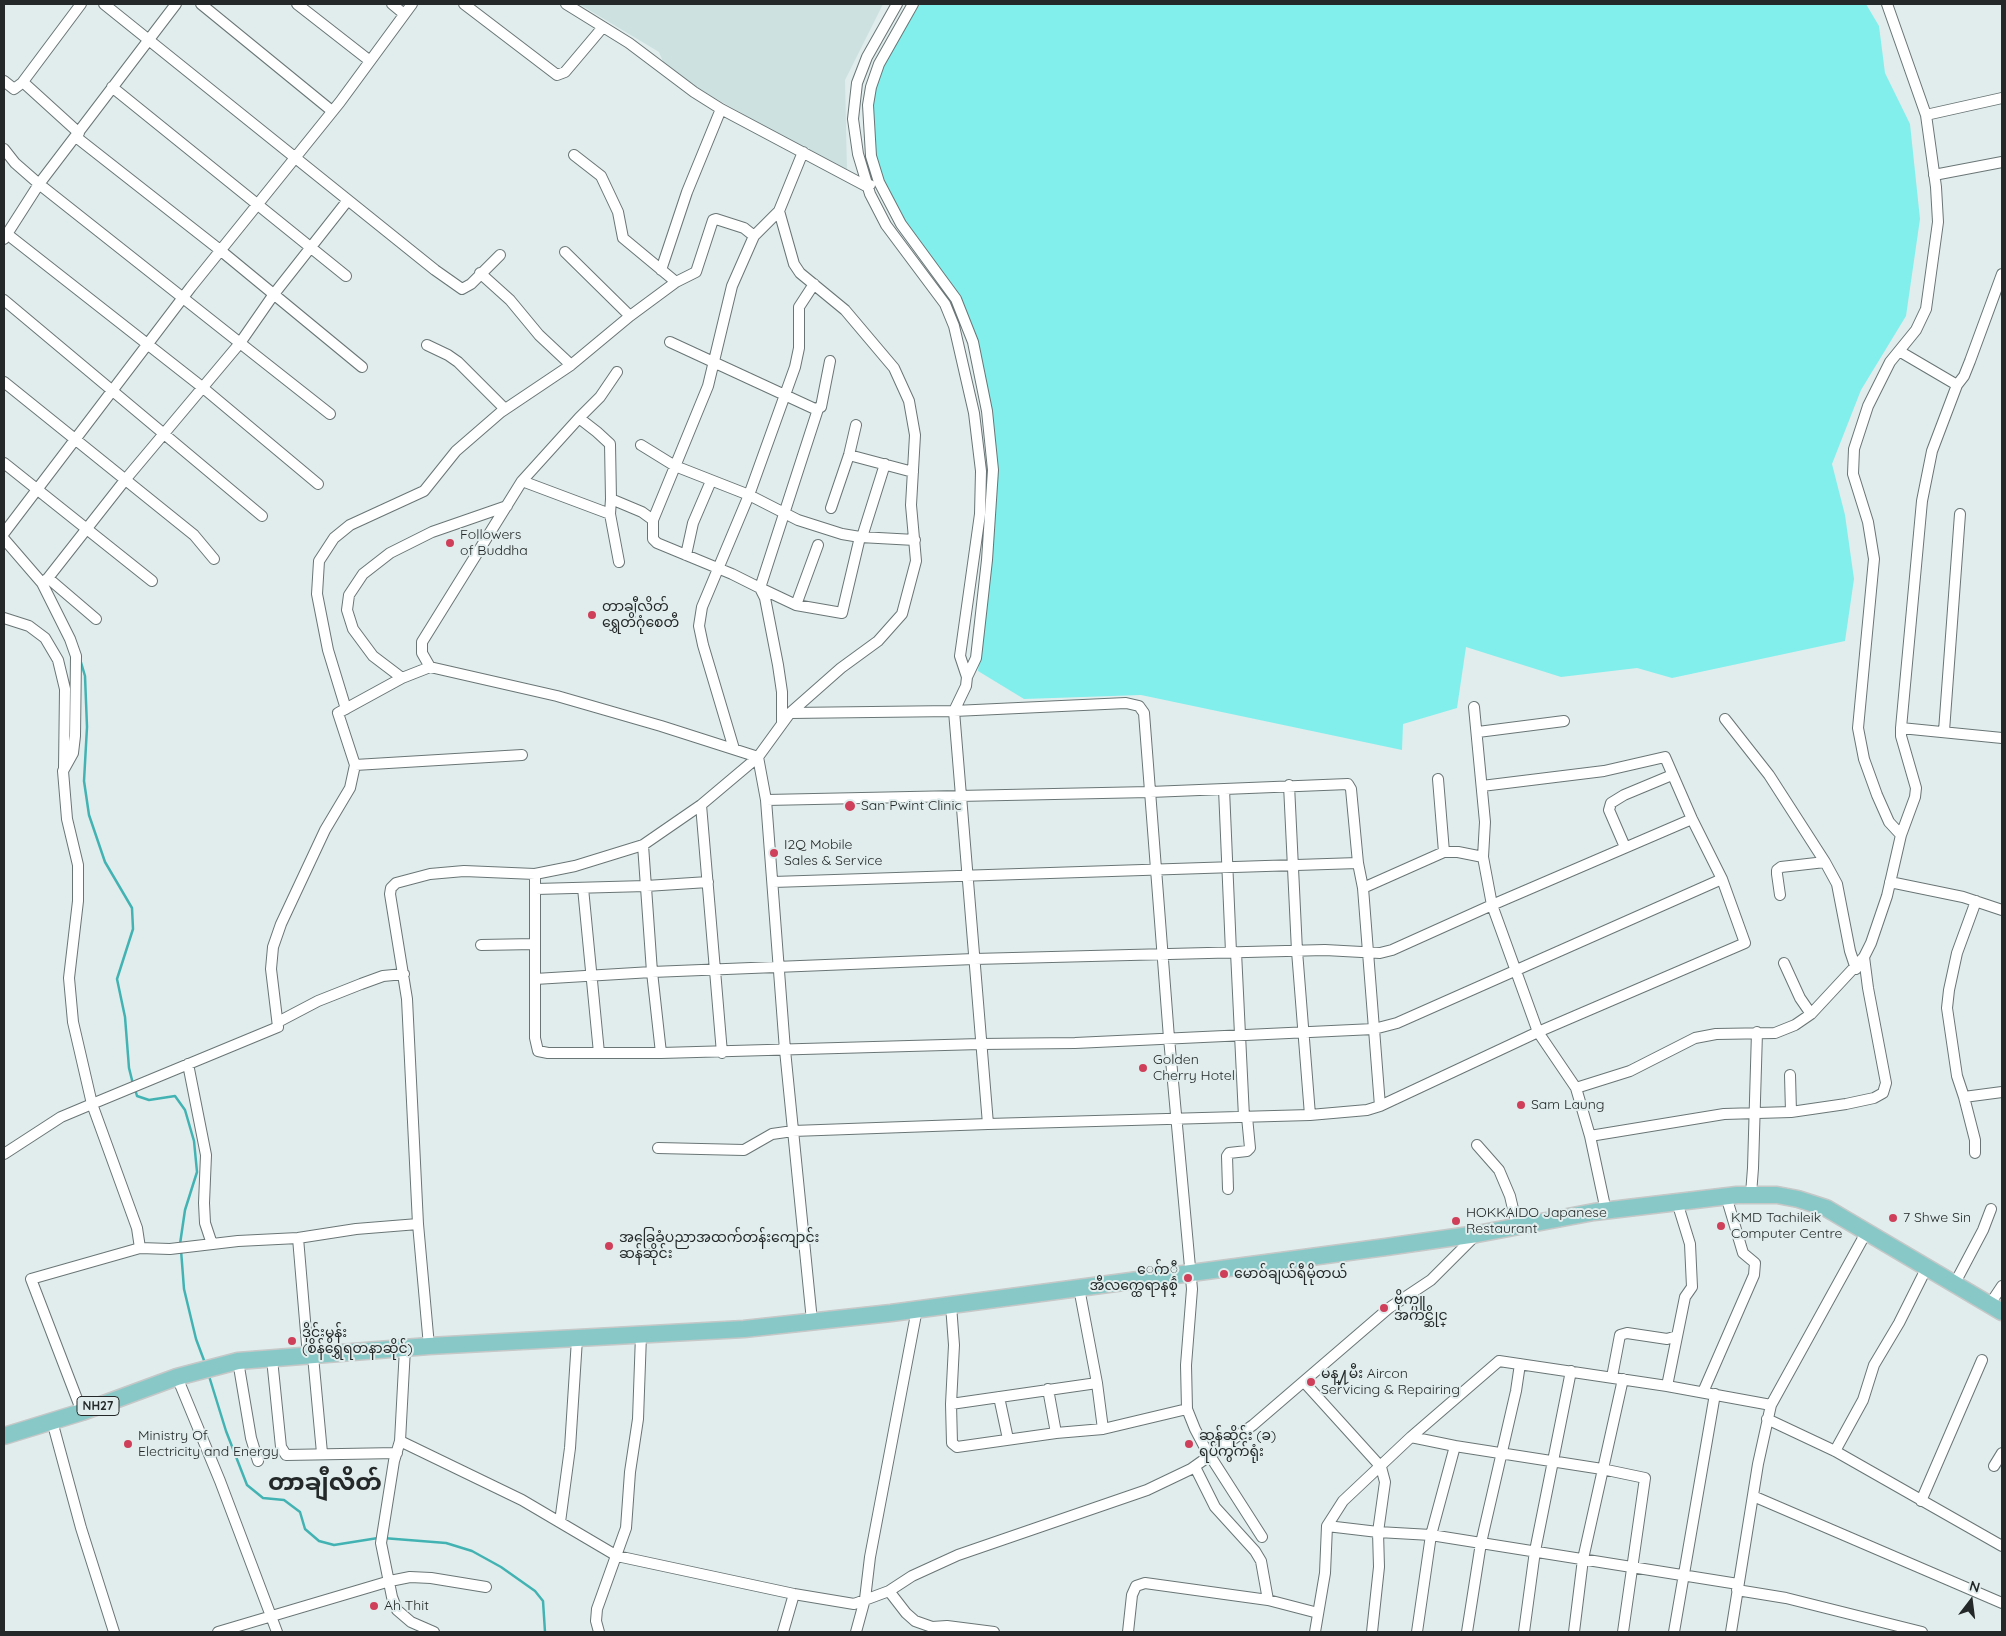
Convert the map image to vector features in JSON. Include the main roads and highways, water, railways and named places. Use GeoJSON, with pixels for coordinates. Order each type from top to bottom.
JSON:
{"type":"FeatureCollection","features":[{"type":"Feature","properties":{"kind":"main road","name":"NH27"},"geometry":{"type":"LineString","coordinates":[[4,1436],[82,1412],[184,1374],[238,1361],[429,1346],[744,1329],[1079,1288],[1477,1234],[1606,1211],[1751,1194],[1777,1195],[1798,1199],[1826,1208],[1996,1308]]}},
{"type":"Feature","properties":{"kind":"waterway"},"geometry":{"type":"LineString","coordinates":[[80,659],[85,676],[87,727],[84,781],[89,815],[105,862],[132,908],[133,929],[117,979],[125,1017],[129,1068],[133,1084]]}},
{"type":"Feature","properties":{"kind":"waterway"},"geometry":{"type":"LineString","coordinates":[[135,1089],[137,1096],[149,1100],[175,1096],[185,1110],[194,1141],[197,1172],[185,1210],[180,1244]]}},
{"type":"Feature","properties":{"kind":"waterway"},"geometry":{"type":"LineString","coordinates":[[181,1250],[184,1289],[196,1339],[205,1363]]}},
{"type":"Feature","properties":{"kind":"waterway"},"geometry":{"type":"LineString","coordinates":[[209,1376],[226,1431],[247,1485],[263,1498],[284,1500],[300,1512],[305,1529],[319,1541],[334,1545],[378,1538]]}},
{"type":"Feature","properties":{"kind":"waterway"},"geometry":{"type":"LineString","coordinates":[[383,1538],[446,1543],[472,1551],[501,1567],[535,1591],[543,1601],[545,1632]]}},
{"type":"Feature","properties":{"kind":"place","name":"Followers of Buddha"},"geometry":{"type":"Point","coordinates":[450,543]}},
{"type":"Feature","properties":{"kind":"place","name":"တာချီလိတ် ရွှေတိဂုံစေတီ"},"geometry":{"type":"Point","coordinates":[592,615]}},
{"type":"Feature","properties":{"kind":"place","name":"San Pwint Clinic"},"geometry":{"type":"Point","coordinates":[850,806]}},
{"type":"Feature","properties":{"kind":"place","name":"I2Q Mobile Sales & Service"},"geometry":{"type":"Point","coordinates":[774,853]}},
{"type":"Feature","properties":{"kind":"place","name":"Golden Cherry Hotel"},"geometry":{"type":"Point","coordinates":[1143,1068]}},
{"type":"Feature","properties":{"kind":"place","name":"Sam Laung"},"geometry":{"type":"Point","coordinates":[1521,1105]}},
{"type":"Feature","properties":{"kind":"place","name":"7 Shwe Sin"},"geometry":{"type":"Point","coordinates":[1893,1218]}},
{"type":"Feature","properties":{"kind":"place","name":"HOKKAIDO Japanese Restaurant"},"geometry":{"type":"Point","coordinates":[1456,1221]}},
{"type":"Feature","properties":{"kind":"place","name":"KMD Tachileik Computer Centre"},"geometry":{"type":"Point","coordinates":[1721,1226]}},
{"type":"Feature","properties":{"kind":"place","name":"အခြေခံပညာအထက်တန်းကျောင်း ဆန်ဆိုင်း"},"geometry":{"type":"Point","coordinates":[609,1246]}},
{"type":"Feature","properties":{"kind":"place","name":"မောဝ်ချယ်ရီမိုတယ်"},"geometry":{"type":"Point","coordinates":[1224,1274]}},
{"type":"Feature","properties":{"kind":"place","name":"ေဂ်ာ္နီ အီလက္ထေရာနစ္"},"geometry":{"type":"Point","coordinates":[1188,1278]}},
{"type":"Feature","properties":{"kind":"place","name":"ဗိုက္ပူ အကင္ဆိုင္"},"geometry":{"type":"Point","coordinates":[1384,1308]}},
{"type":"Feature","properties":{"kind":"place","name":"ဒိုင်းမွန်း (စိန်ရွှေရတနာဆိုင်)"},"geometry":{"type":"Point","coordinates":[292,1341]}},
{"type":"Feature","properties":{"kind":"place","name":"မန္႔မီး Aircon Servicing & Repairing"},"geometry":{"type":"Point","coordinates":[1311,1382]}},
{"type":"Feature","properties":{"kind":"place","name":"Ministry Of Electricity and Energy"},"geometry":{"type":"Point","coordinates":[128,1444]}},
{"type":"Feature","properties":{"kind":"place","name":"ဆန်ဆိုင်း (ခ) ရပ်ကွက်ရုံး"},"geometry":{"type":"Point","coordinates":[1189,1444]}},
{"type":"Feature","properties":{"kind":"place","name":"Ah Thit"},"geometry":{"type":"Point","coordinates":[374,1606]}},
{"type":"Feature","properties":{"kind":"district","name":"တာချီလိတ်"},"geometry":{"type":"Point","coordinates":[325,1483]}}]}
